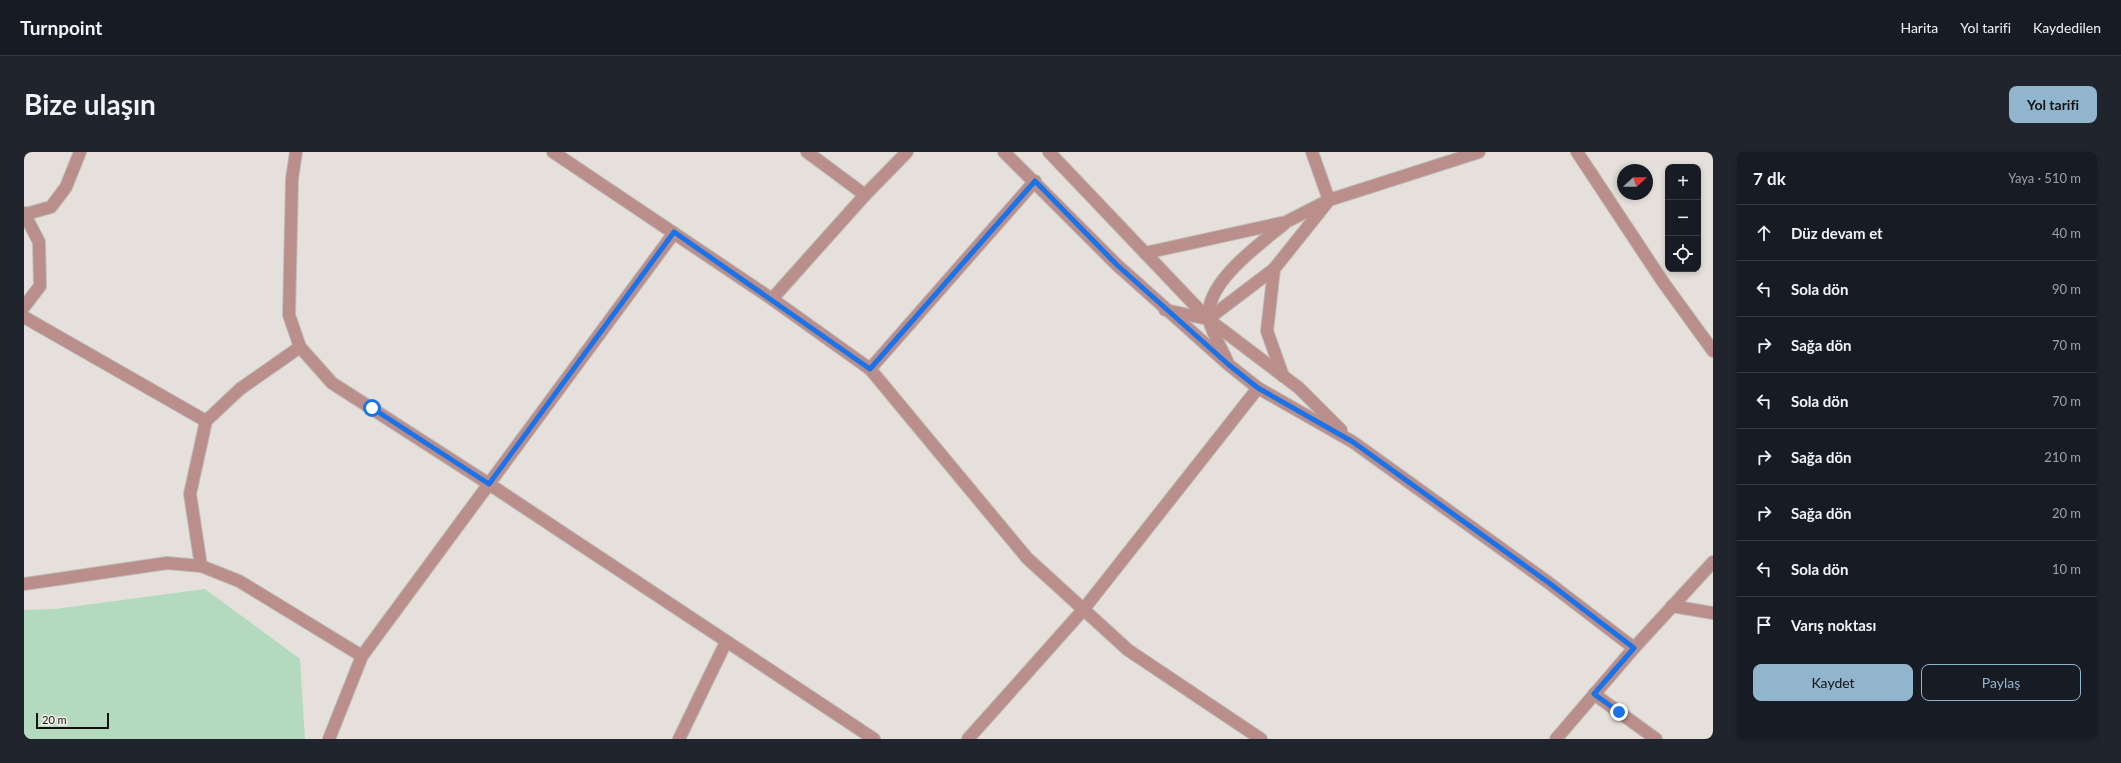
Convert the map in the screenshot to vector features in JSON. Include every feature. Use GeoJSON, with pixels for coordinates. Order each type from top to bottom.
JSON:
{"type":"FeatureCollection","features":[{"type":"Feature","properties":{"kind":"street"},"geometry":{"type":"LineString","coordinates":[[24,307],[40,286],[39,242],[25,214],[52,206],[66,187],[80,152]]}},
{"type":"Feature","properties":{"kind":"street"},"geometry":{"type":"LineString","coordinates":[[296,152],[292,179],[289,315],[300,348],[332,383],[489,484],[874,739]]}},
{"type":"Feature","properties":{"kind":"street"},"geometry":{"type":"LineString","coordinates":[[553,152],[772,299],[870,369],[1027,558],[1128,650],[1261,739]]}},
{"type":"Feature","properties":{"kind":"street"},"geometry":{"type":"LineString","coordinates":[[807,152],[865,195]]}},
{"type":"Feature","properties":{"kind":"street"},"geometry":{"type":"LineString","coordinates":[[772,299],[865,195],[907,152]]}},
{"type":"Feature","properties":{"kind":"street"},"geometry":{"type":"LineString","coordinates":[[1004,152],[1035,181],[1117,265],[1229,365],[1258,388],[1353,442],[1549,583],[1634,648]]}},
{"type":"Feature","properties":{"kind":"street"},"geometry":{"type":"LineString","coordinates":[[1049,152],[1208,319],[1299,388],[1353,442]]}},
{"type":"Feature","properties":{"kind":"street"},"geometry":{"type":"LineString","coordinates":[[1312,152],[1330,200]]}},
{"type":"Feature","properties":{"kind":"street"},"geometry":{"type":"LineString","coordinates":[[1229,365],[1208,319],[1213,294],[1240,259],[1286,222],[1330,200],[1479,152]]}},
{"type":"Feature","properties":{"kind":"street"},"geometry":{"type":"LineString","coordinates":[[1577,152],[1663,282],[1713,351]]}},
{"type":"Feature","properties":{"kind":"street"},"geometry":{"type":"LineString","coordinates":[[870,369],[1035,181]]}},
{"type":"Feature","properties":{"kind":"street"},"geometry":{"type":"LineString","coordinates":[[1165,309],[1208,319],[1274,270],[1330,200]]}},
{"type":"Feature","properties":{"kind":"street"},"geometry":{"type":"LineString","coordinates":[[1145,253],[1286,222]]}},
{"type":"Feature","properties":{"kind":"street"},"geometry":{"type":"LineString","coordinates":[[328,739],[362,656],[674,232]]}},
{"type":"Feature","properties":{"kind":"street"},"geometry":{"type":"LineString","coordinates":[[1274,270],[1267,331],[1283,376]]}},
{"type":"Feature","properties":{"kind":"street"},"geometry":{"type":"LineString","coordinates":[[24,318],[206,421]]}},
{"type":"Feature","properties":{"kind":"street"},"geometry":{"type":"LineString","coordinates":[[201,566],[190,494],[206,421],[240,389],[300,348]]}},
{"type":"Feature","properties":{"kind":"street"},"geometry":{"type":"LineString","coordinates":[[968,739],[1083,610],[1258,388]]}},
{"type":"Feature","properties":{"kind":"street"},"geometry":{"type":"LineString","coordinates":[[1556,739],[1634,648],[1713,562]]}},
{"type":"Feature","properties":{"kind":"street"},"geometry":{"type":"LineString","coordinates":[[24,584],[167,563],[201,566],[239,582],[362,656]]}},
{"type":"Feature","properties":{"kind":"street"},"geometry":{"type":"LineString","coordinates":[[1672,606],[1713,613]]}},
{"type":"Feature","properties":{"kind":"street"},"geometry":{"type":"LineString","coordinates":[[679,739],[726,642]]}},
{"type":"Feature","properties":{"kind":"street"},"geometry":{"type":"LineString","coordinates":[[1594,694],[1656,739]]}},
{"type":"Feature","properties":{"kind":"green space"},"geometry":{"type":"Polygon","coordinates":[[[205,589],[300,659],[305,739],[24,739],[24,610],[55,609],[205,589]]]}},
{"type":"Feature","properties":{"kind":"route"},"geometry":{"type":"LineString","coordinates":[[372,408],[489,484],[674,232],[772,299],[870,369],[1035,181],[1117,265],[1229,365],[1258,388],[1353,442],[1549,583],[1634,648],[1594,694],[1619,712]]}}]}
